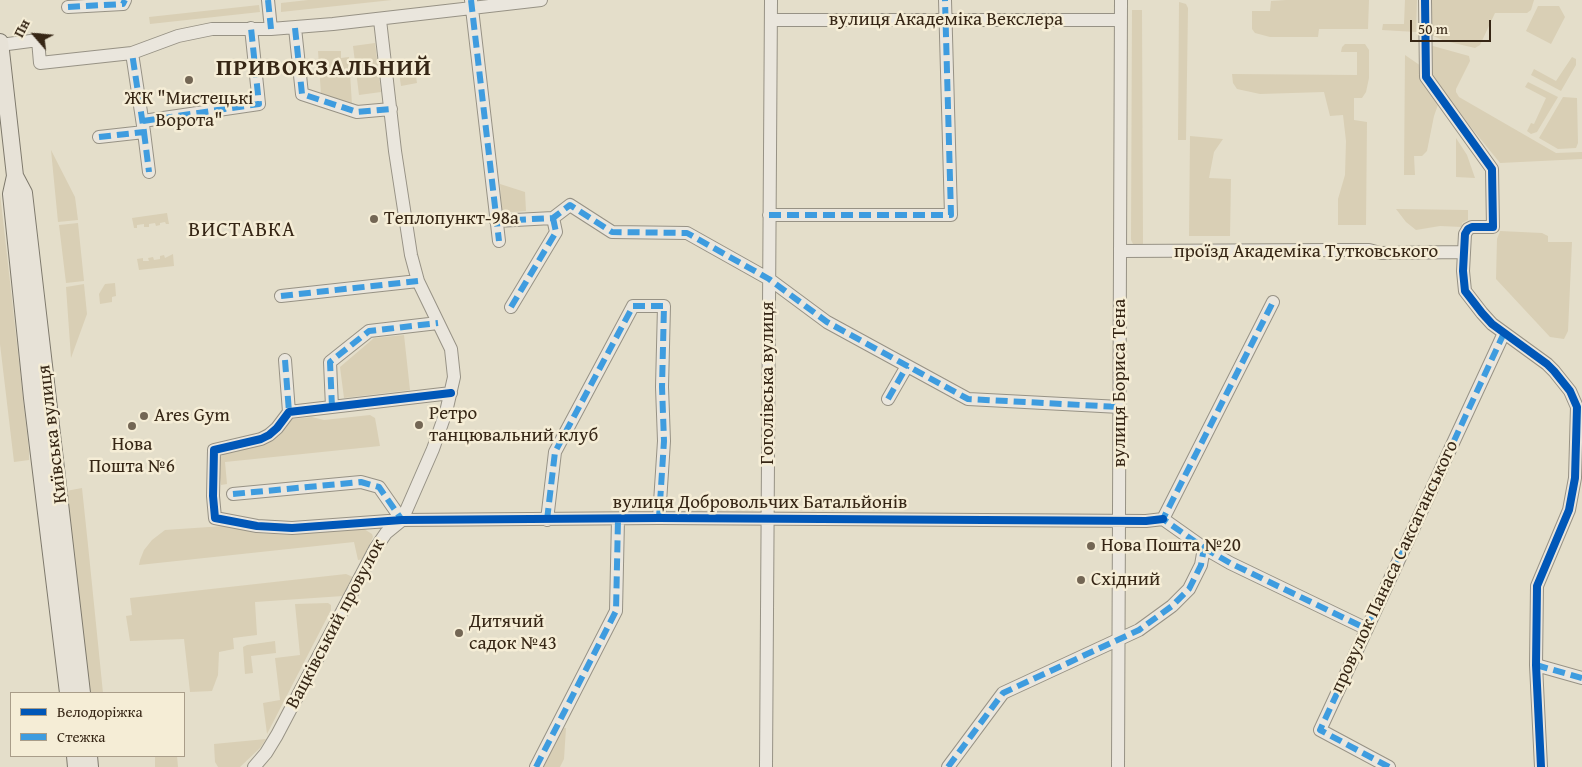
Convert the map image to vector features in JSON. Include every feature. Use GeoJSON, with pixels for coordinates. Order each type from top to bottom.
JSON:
{"type":"FeatureCollection","features":[{"type":"Feature","properties":{"kind":"main road","name":"Київська вулиця"},"geometry":{"type":"LineString","coordinates":[[0,44],[15,176],[11,194],[26,339],[68,692]]}},
{"type":"Feature","properties":{"kind":"main road","name":"Київська вулиця"},"geometry":{"type":"LineString","coordinates":[[15,176],[24,193],[82,692]]}},
{"type":"Feature","properties":{"kind":"street"},"geometry":{"type":"LineString","coordinates":[[68,7],[123,4],[124,0]]}},
{"type":"Feature","properties":{"kind":"street"},"geometry":{"type":"LineString","coordinates":[[268,0],[271,29]]}},
{"type":"Feature","properties":{"kind":"street"},"geometry":{"type":"LineString","coordinates":[[0,44],[38,40],[40,63],[132,53],[195,32],[212,29],[295,28],[380,20],[471,4],[541,0]]}},
{"type":"Feature","properties":{"kind":"street","name":"Гоголівська вулиця"},"geometry":{"type":"LineString","coordinates":[[766,767],[771,0]]}},
{"type":"Feature","properties":{"kind":"street"},"geometry":{"type":"LineString","coordinates":[[770,215],[952,215],[944,20],[945,0]]}},
{"type":"Feature","properties":{"kind":"street","name":"вулиця Бориса Тена"},"geometry":{"type":"LineString","coordinates":[[1118,767],[1120,0]]}},
{"type":"Feature","properties":{"kind":"street","name":"проїзд Академіка Тутковського"},"geometry":{"type":"LineString","coordinates":[[1120,251],[1369,250],[1380,253],[1463,252],[1465,234],[1468,229],[1478,226],[1493,227],[1492,168],[1426,77],[1425,0]]}},
{"type":"Feature","properties":{"kind":"street"},"geometry":{"type":"LineString","coordinates":[[471,4],[499,241]]}},
{"type":"Feature","properties":{"kind":"street","name":"Вацківський провулок"},"geometry":{"type":"LineString","coordinates":[[254,767],[266,753],[276,735],[375,549],[386,533],[402,520],[434,449],[454,377],[454,365],[450,349],[418,281],[411,255],[395,151],[380,20]]}},
{"type":"Feature","properties":{"kind":"street","name":"вулиця Академіка Векслера"},"geometry":{"type":"LineString","coordinates":[[771,20],[1120,20]]}},
{"type":"Feature","properties":{"kind":"street"},"geometry":{"type":"LineString","coordinates":[[99,137],[144,126],[259,104],[251,28]]}},
{"type":"Feature","properties":{"kind":"street"},"geometry":{"type":"LineString","coordinates":[[295,28],[302,94],[357,112],[391,108]]}},
{"type":"Feature","properties":{"kind":"street"},"geometry":{"type":"LineString","coordinates":[[132,53],[144,126],[149,172]]}},
{"type":"Feature","properties":{"kind":"street"},"geometry":{"type":"LineString","coordinates":[[496,221],[553,218],[570,205],[612,232],[687,233],[769,279],[827,322],[968,399],[1120,407]]}},
{"type":"Feature","properties":{"kind":"street"},"geometry":{"type":"LineString","coordinates":[[511,307],[556,232],[553,218]]}},
{"type":"Feature","properties":{"kind":"street"},"geometry":{"type":"LineString","coordinates":[[1463,252],[1463,284],[1482,313],[1504,334],[1548,364],[1570,391],[1577,407],[1575,478],[1569,510],[1537,586],[1536,666],[1541,767]]}},
{"type":"Feature","properties":{"kind":"street"},"geometry":{"type":"LineString","coordinates":[[281,296],[418,281]]}},
{"type":"Feature","properties":{"kind":"street"},"geometry":{"type":"LineString","coordinates":[[1273,302],[1163,519],[1204,548],[1230,563],[1367,629]]}},
{"type":"Feature","properties":{"kind":"street"},"geometry":{"type":"LineString","coordinates":[[547,520],[555,452],[634,306],[664,306],[662,387],[664,441],[659,518]]}},
{"type":"Feature","properties":{"kind":"street"},"geometry":{"type":"LineString","coordinates":[[332,407],[330,362],[369,330],[438,323]]}},
{"type":"Feature","properties":{"kind":"street","name":"провулок Панаса Саксаганського"},"geometry":{"type":"LineString","coordinates":[[1389,767],[1320,730],[1504,334]]}},
{"type":"Feature","properties":{"kind":"street"},"geometry":{"type":"LineString","coordinates":[[285,360],[289,412],[451,393]]}},
{"type":"Feature","properties":{"kind":"street"},"geometry":{"type":"LineString","coordinates":[[888,399],[906,366]]}},
{"type":"Feature","properties":{"kind":"street","name":"вулиця Добровольчих Батальйонів"},"geometry":{"type":"LineString","coordinates":[[289,412],[277,428],[261,440],[214,450],[213,496],[215,518],[257,526],[292,528],[402,520],[659,518],[1146,521],[1163,519]]}},
{"type":"Feature","properties":{"kind":"street"},"geometry":{"type":"LineString","coordinates":[[233,494],[361,482],[379,488],[402,520]]}},
{"type":"Feature","properties":{"kind":"street"},"geometry":{"type":"LineString","coordinates":[[536,767],[616,611],[618,519]]}},
{"type":"Feature","properties":{"kind":"street"},"geometry":{"type":"LineString","coordinates":[[948,767],[1003,693],[1139,630],[1172,606],[1189,589],[1201,565],[1204,548]]}},
{"type":"Feature","properties":{"kind":"street"},"geometry":{"type":"LineString","coordinates":[[1536,666],[1582,678]]}},
{"type":"Feature","properties":{"kind":"shaded area"},"geometry":{"type":"Polygon","coordinates":[[[308,0],[392,0],[281,12],[281,3],[308,0]]]}},
{"type":"Feature","properties":{"kind":"shaded area"},"geometry":{"type":"Polygon","coordinates":[[[1369,0],[1368,29],[1319,29],[1318,37],[1270,37],[1255,33],[1252,29],[1252,11],[1270,11],[1271,1],[1369,0]]]}},
{"type":"Feature","properties":{"kind":"shaded area"},"geometry":{"type":"Polygon","coordinates":[[[1405,0],[1417,0],[1416,32],[1382,30],[1383,24],[1404,24],[1405,0]]]}},
{"type":"Feature","properties":{"kind":"shaded area"},"geometry":{"type":"Polygon","coordinates":[[[1429,0],[1534,0],[1531,10],[1527,13],[1495,13],[1480,45],[1475,48],[1445,41],[1431,35],[1429,0]]]}},
{"type":"Feature","properties":{"kind":"shaded area"},"geometry":{"type":"Polygon","coordinates":[[[1179,2],[1186,4],[1188,8],[1186,140],[1178,140],[1179,2]]]}},
{"type":"Feature","properties":{"kind":"shaded area"},"geometry":{"type":"Polygon","coordinates":[[[259,5],[260,12],[150,24],[149,17],[259,5]]]}},
{"type":"Feature","properties":{"kind":"shaded area"},"geometry":{"type":"Polygon","coordinates":[[[1538,6],[1559,6],[1565,17],[1551,44],[1526,31],[1538,6]]]}},
{"type":"Feature","properties":{"kind":"shaded area"},"geometry":{"type":"Polygon","coordinates":[[[1132,10],[1142,10],[1143,245],[1133,244],[1131,240],[1132,10]]]}},
{"type":"Feature","properties":{"kind":"shaded area"},"geometry":{"type":"Polygon","coordinates":[[[375,43],[381,92],[359,95],[353,46],[375,43]]]}},
{"type":"Feature","properties":{"kind":"shaded area"},"geometry":{"type":"Polygon","coordinates":[[[1345,44],[1365,44],[1369,50],[1369,78],[1366,92],[1362,98],[1354,98],[1354,120],[1367,122],[1366,225],[1338,225],[1338,199],[1345,175],[1346,141],[1343,115],[1330,116],[1324,92],[1260,94],[1237,89],[1233,83],[1232,74],[1357,75],[1357,52],[1341,52],[1345,44]]]}},
{"type":"Feature","properties":{"kind":"shaded area"},"geometry":{"type":"Polygon","coordinates":[[[1431,47],[1469,56],[1470,61],[1456,89],[1459,97],[1556,153],[1582,152],[1582,159],[1500,163],[1431,78],[1431,47]]]}},
{"type":"Feature","properties":{"kind":"shaded area"},"geometry":{"type":"Polygon","coordinates":[[[318,51],[341,51],[341,58],[349,57],[352,105],[321,94],[318,51]]]}},
{"type":"Feature","properties":{"kind":"shaded area"},"geometry":{"type":"Polygon","coordinates":[[[1405,55],[1421,66],[1439,102],[1434,116],[1427,151],[1422,156],[1414,156],[1415,175],[1404,175],[1405,55]]]}},
{"type":"Feature","properties":{"kind":"shaded area"},"geometry":{"type":"Polygon","coordinates":[[[1572,57],[1576,59],[1576,65],[1561,91],[1531,75],[1534,69],[1556,81],[1572,57]]]}},
{"type":"Feature","properties":{"kind":"shaded area"},"geometry":{"type":"Polygon","coordinates":[[[414,64],[417,83],[401,86],[398,66],[414,64]]]}},
{"type":"Feature","properties":{"kind":"shaded area"},"geometry":{"type":"Polygon","coordinates":[[[1528,82],[1558,97],[1537,132],[1531,134],[1527,131],[1531,123],[1534,124],[1546,98],[1525,87],[1528,82]]]}},
{"type":"Feature","properties":{"kind":"shaded area"},"geometry":{"type":"Polygon","coordinates":[[[1563,97],[1577,98],[1578,143],[1576,148],[1558,149],[1539,138],[1563,97]]]}},
{"type":"Feature","properties":{"kind":"shaded area"},"geometry":{"type":"Polygon","coordinates":[[[1190,136],[1223,139],[1214,152],[1209,178],[1231,179],[1230,236],[1189,236],[1190,136]]]}},
{"type":"Feature","properties":{"kind":"shaded area"},"geometry":{"type":"Polygon","coordinates":[[[1456,138],[1467,155],[1475,178],[1456,177],[1456,138]]]}},
{"type":"Feature","properties":{"kind":"shaded area"},"geometry":{"type":"Polygon","coordinates":[[[51,150],[75,197],[78,220],[58,222],[51,150]]]}},
{"type":"Feature","properties":{"kind":"shaded area"},"geometry":{"type":"Polygon","coordinates":[[[500,184],[525,192],[526,211],[502,213],[500,184]]]}},
{"type":"Feature","properties":{"kind":"shaded area"},"geometry":{"type":"Polygon","coordinates":[[[0,193],[29,451],[29,460],[14,462],[0,344],[0,193]]]}},
{"type":"Feature","properties":{"kind":"shaded area"},"geometry":{"type":"Polygon","coordinates":[[[1396,209],[1468,210],[1468,220],[1462,223],[1462,227],[1440,226],[1416,230],[1406,222],[1396,209]]]}},
{"type":"Feature","properties":{"kind":"shaded area"},"geometry":{"type":"Polygon","coordinates":[[[167,213],[169,224],[165,222],[156,226],[155,223],[149,224],[149,227],[144,227],[144,224],[137,225],[137,228],[134,228],[132,218],[167,213]]]}},
{"type":"Feature","properties":{"kind":"shaded area"},"geometry":{"type":"Polygon","coordinates":[[[78,223],[84,281],[66,283],[59,225],[78,223]]]}},
{"type":"Feature","properties":{"kind":"shaded area"},"geometry":{"type":"Polygon","coordinates":[[[1500,231],[1542,233],[1548,236],[1548,242],[1572,242],[1568,331],[1564,339],[1550,337],[1496,279],[1497,239],[1500,231]]]}},
{"type":"Feature","properties":{"kind":"shaded area"},"geometry":{"type":"Polygon","coordinates":[[[173,254],[174,266],[139,270],[137,259],[143,258],[143,261],[149,261],[148,258],[153,257],[154,260],[160,259],[160,256],[164,255],[165,258],[173,254]]]}},
{"type":"Feature","properties":{"kind":"shaded area"},"geometry":{"type":"Polygon","coordinates":[[[115,283],[116,296],[112,297],[112,302],[100,304],[99,294],[105,284],[115,283]]]}},
{"type":"Feature","properties":{"kind":"shaded area"},"geometry":{"type":"Polygon","coordinates":[[[84,284],[87,314],[71,358],[66,287],[84,284]]]}},
{"type":"Feature","properties":{"kind":"shaded area"},"geometry":{"type":"Polygon","coordinates":[[[404,335],[410,390],[344,398],[340,367],[374,338],[404,335]]]}},
{"type":"Feature","properties":{"kind":"shaded area"},"geometry":{"type":"Polygon","coordinates":[[[370,415],[375,418],[380,446],[225,462],[227,484],[221,485],[218,465],[220,457],[266,428],[283,420],[312,417],[324,420],[370,415]]]}},
{"type":"Feature","properties":{"kind":"shaded area"},"geometry":{"type":"Polygon","coordinates":[[[82,488],[103,692],[88,692],[66,491],[82,488]]]}},
{"type":"Feature","properties":{"kind":"shaded area"},"geometry":{"type":"Polygon","coordinates":[[[224,526],[257,533],[290,535],[339,528],[364,529],[372,534],[373,537],[363,559],[358,560],[354,542],[139,565],[144,550],[152,540],[165,530],[224,526]]]}},
{"type":"Feature","properties":{"kind":"shaded area"},"geometry":{"type":"Polygon","coordinates":[[[346,574],[353,577],[343,596],[255,602],[257,635],[233,638],[234,649],[219,652],[218,675],[212,691],[190,692],[184,639],[130,641],[126,616],[132,615],[130,598],[346,574]]]}},
{"type":"Feature","properties":{"kind":"shaded area"},"geometry":{"type":"Polygon","coordinates":[[[328,603],[331,605],[331,610],[267,734],[263,703],[280,700],[275,658],[300,655],[295,604],[328,603]]]}},
{"type":"Feature","properties":{"kind":"shaded area"},"geometry":{"type":"Polygon","coordinates":[[[275,641],[276,653],[251,656],[253,673],[245,674],[243,647],[275,641]]]}},
{"type":"Feature","properties":{"kind":"shaded area"},"geometry":{"type":"Polygon","coordinates":[[[561,727],[566,728],[564,759],[560,767],[541,767],[561,727]]]}},
{"type":"Feature","properties":{"kind":"shaded area"},"geometry":{"type":"Polygon","coordinates":[[[266,739],[260,748],[240,767],[218,767],[215,762],[214,744],[266,739]]]}},
{"type":"Feature","properties":{"kind":"shaded area"},"geometry":{"type":"Polygon","coordinates":[[[155,757],[177,757],[178,767],[155,767],[155,757]]]}},
{"type":"Feature","properties":{"kind":"marked path"},"geometry":{"type":"LineString","coordinates":[[68,7],[123,4],[125,0]]}},
{"type":"Feature","properties":{"kind":"marked path"},"geometry":{"type":"LineString","coordinates":[[268,0],[271,29]]}},
{"type":"Feature","properties":{"kind":"marked path"},"geometry":{"type":"LineString","coordinates":[[471,0],[499,241]]}},
{"type":"Feature","properties":{"kind":"marked path"},"geometry":{"type":"LineString","coordinates":[[769,215],[951,215],[945,0]]}},
{"type":"Feature","properties":{"kind":"marked path"},"geometry":{"type":"LineString","coordinates":[[143,121],[259,104],[251,28]]}},
{"type":"Feature","properties":{"kind":"marked path"},"geometry":{"type":"LineString","coordinates":[[295,28],[302,94],[357,112],[391,109]]}},
{"type":"Feature","properties":{"kind":"marked path"},"geometry":{"type":"LineString","coordinates":[[99,137],[144,132],[132,53]]}},
{"type":"Feature","properties":{"kind":"marked path"},"geometry":{"type":"LineString","coordinates":[[144,132],[149,172]]}},
{"type":"Feature","properties":{"kind":"marked path"},"geometry":{"type":"LineString","coordinates":[[496,221],[553,218],[570,205],[612,232],[687,233],[769,279],[827,322],[968,399],[1120,407]]}},
{"type":"Feature","properties":{"kind":"marked path"},"geometry":{"type":"LineString","coordinates":[[511,307],[556,232],[553,218]]}},
{"type":"Feature","properties":{"kind":"marked path"},"geometry":{"type":"LineString","coordinates":[[281,296],[418,281]]}},
{"type":"Feature","properties":{"kind":"marked path"},"geometry":{"type":"LineString","coordinates":[[948,767],[1003,693],[1139,630],[1172,606],[1189,589],[1201,565],[1204,548],[1163,519],[1273,302]]}},
{"type":"Feature","properties":{"kind":"marked path"},"geometry":{"type":"LineString","coordinates":[[547,520],[555,452],[633,306],[664,306],[662,387],[664,441],[659,518]]}},
{"type":"Feature","properties":{"kind":"marked path"},"geometry":{"type":"LineString","coordinates":[[332,407],[330,362],[369,331],[438,323]]}},
{"type":"Feature","properties":{"kind":"marked path"},"geometry":{"type":"LineString","coordinates":[[1389,767],[1320,730],[1504,333]]}},
{"type":"Feature","properties":{"kind":"marked path"},"geometry":{"type":"LineString","coordinates":[[285,360],[289,412]]}},
{"type":"Feature","properties":{"kind":"marked path"},"geometry":{"type":"LineString","coordinates":[[888,399],[907,366]]}},
{"type":"Feature","properties":{"kind":"marked path"},"geometry":{"type":"LineString","coordinates":[[233,494],[361,482],[379,487],[402,520],[398,520]]}},
{"type":"Feature","properties":{"kind":"marked path"},"geometry":{"type":"LineString","coordinates":[[536,767],[616,611],[618,519]]}},
{"type":"Feature","properties":{"kind":"marked path"},"geometry":{"type":"LineString","coordinates":[[1204,548],[1230,563],[1367,629]]}},
{"type":"Feature","properties":{"kind":"marked path"},"geometry":{"type":"LineString","coordinates":[[1536,665],[1582,678]]}},
{"type":"Feature","properties":{"kind":"cycle path"},"geometry":{"type":"LineString","coordinates":[[1425,0],[1426,77],[1492,169],[1493,227],[1472,227],[1465,234],[1463,271],[1465,291],[1492,324],[1554,371],[1570,391],[1577,407],[1575,478],[1569,510],[1537,586],[1536,665],[1541,767]]}},
{"type":"Feature","properties":{"kind":"cycle path"},"geometry":{"type":"LineString","coordinates":[[451,393],[289,412],[269,435],[261,439],[214,450],[213,496],[215,518],[257,526],[292,528],[402,520],[659,518],[1146,521],[1163,519]]}},
{"type":"Feature","properties":{"kind":"place","name":"ЖК \"Мистецькі Ворота\""},"geometry":{"type":"Point","coordinates":[189,80]}},
{"type":"Feature","properties":{"kind":"place","name":"Теплопункт-98а"},"geometry":{"type":"Point","coordinates":[374,219]}},
{"type":"Feature","properties":{"kind":"place","name":"Ares Gym"},"geometry":{"type":"Point","coordinates":[144,416]}},
{"type":"Feature","properties":{"kind":"place","name":"Ретро танцювальний клуб"},"geometry":{"type":"Point","coordinates":[419,425]}},
{"type":"Feature","properties":{"kind":"place","name":"Нова Пошта №6"},"geometry":{"type":"Point","coordinates":[132,426]}},
{"type":"Feature","properties":{"kind":"place","name":"Нова Пошта №20"},"geometry":{"type":"Point","coordinates":[1091,546]}},
{"type":"Feature","properties":{"kind":"place","name":"Східний"},"geometry":{"type":"Point","coordinates":[1081,580]}},
{"type":"Feature","properties":{"kind":"place","name":"Дитячий садок №43"},"geometry":{"type":"Point","coordinates":[459,633]}},
{"type":"Feature","properties":{"kind":"district","name":"ПРИВОКЗАЛЬНИЙ"},"geometry":{"type":"Point","coordinates":[324,69]}},
{"type":"Feature","properties":{"kind":"district","name":"ВИСТАВКА"},"geometry":{"type":"Point","coordinates":[242,231]}}]}
